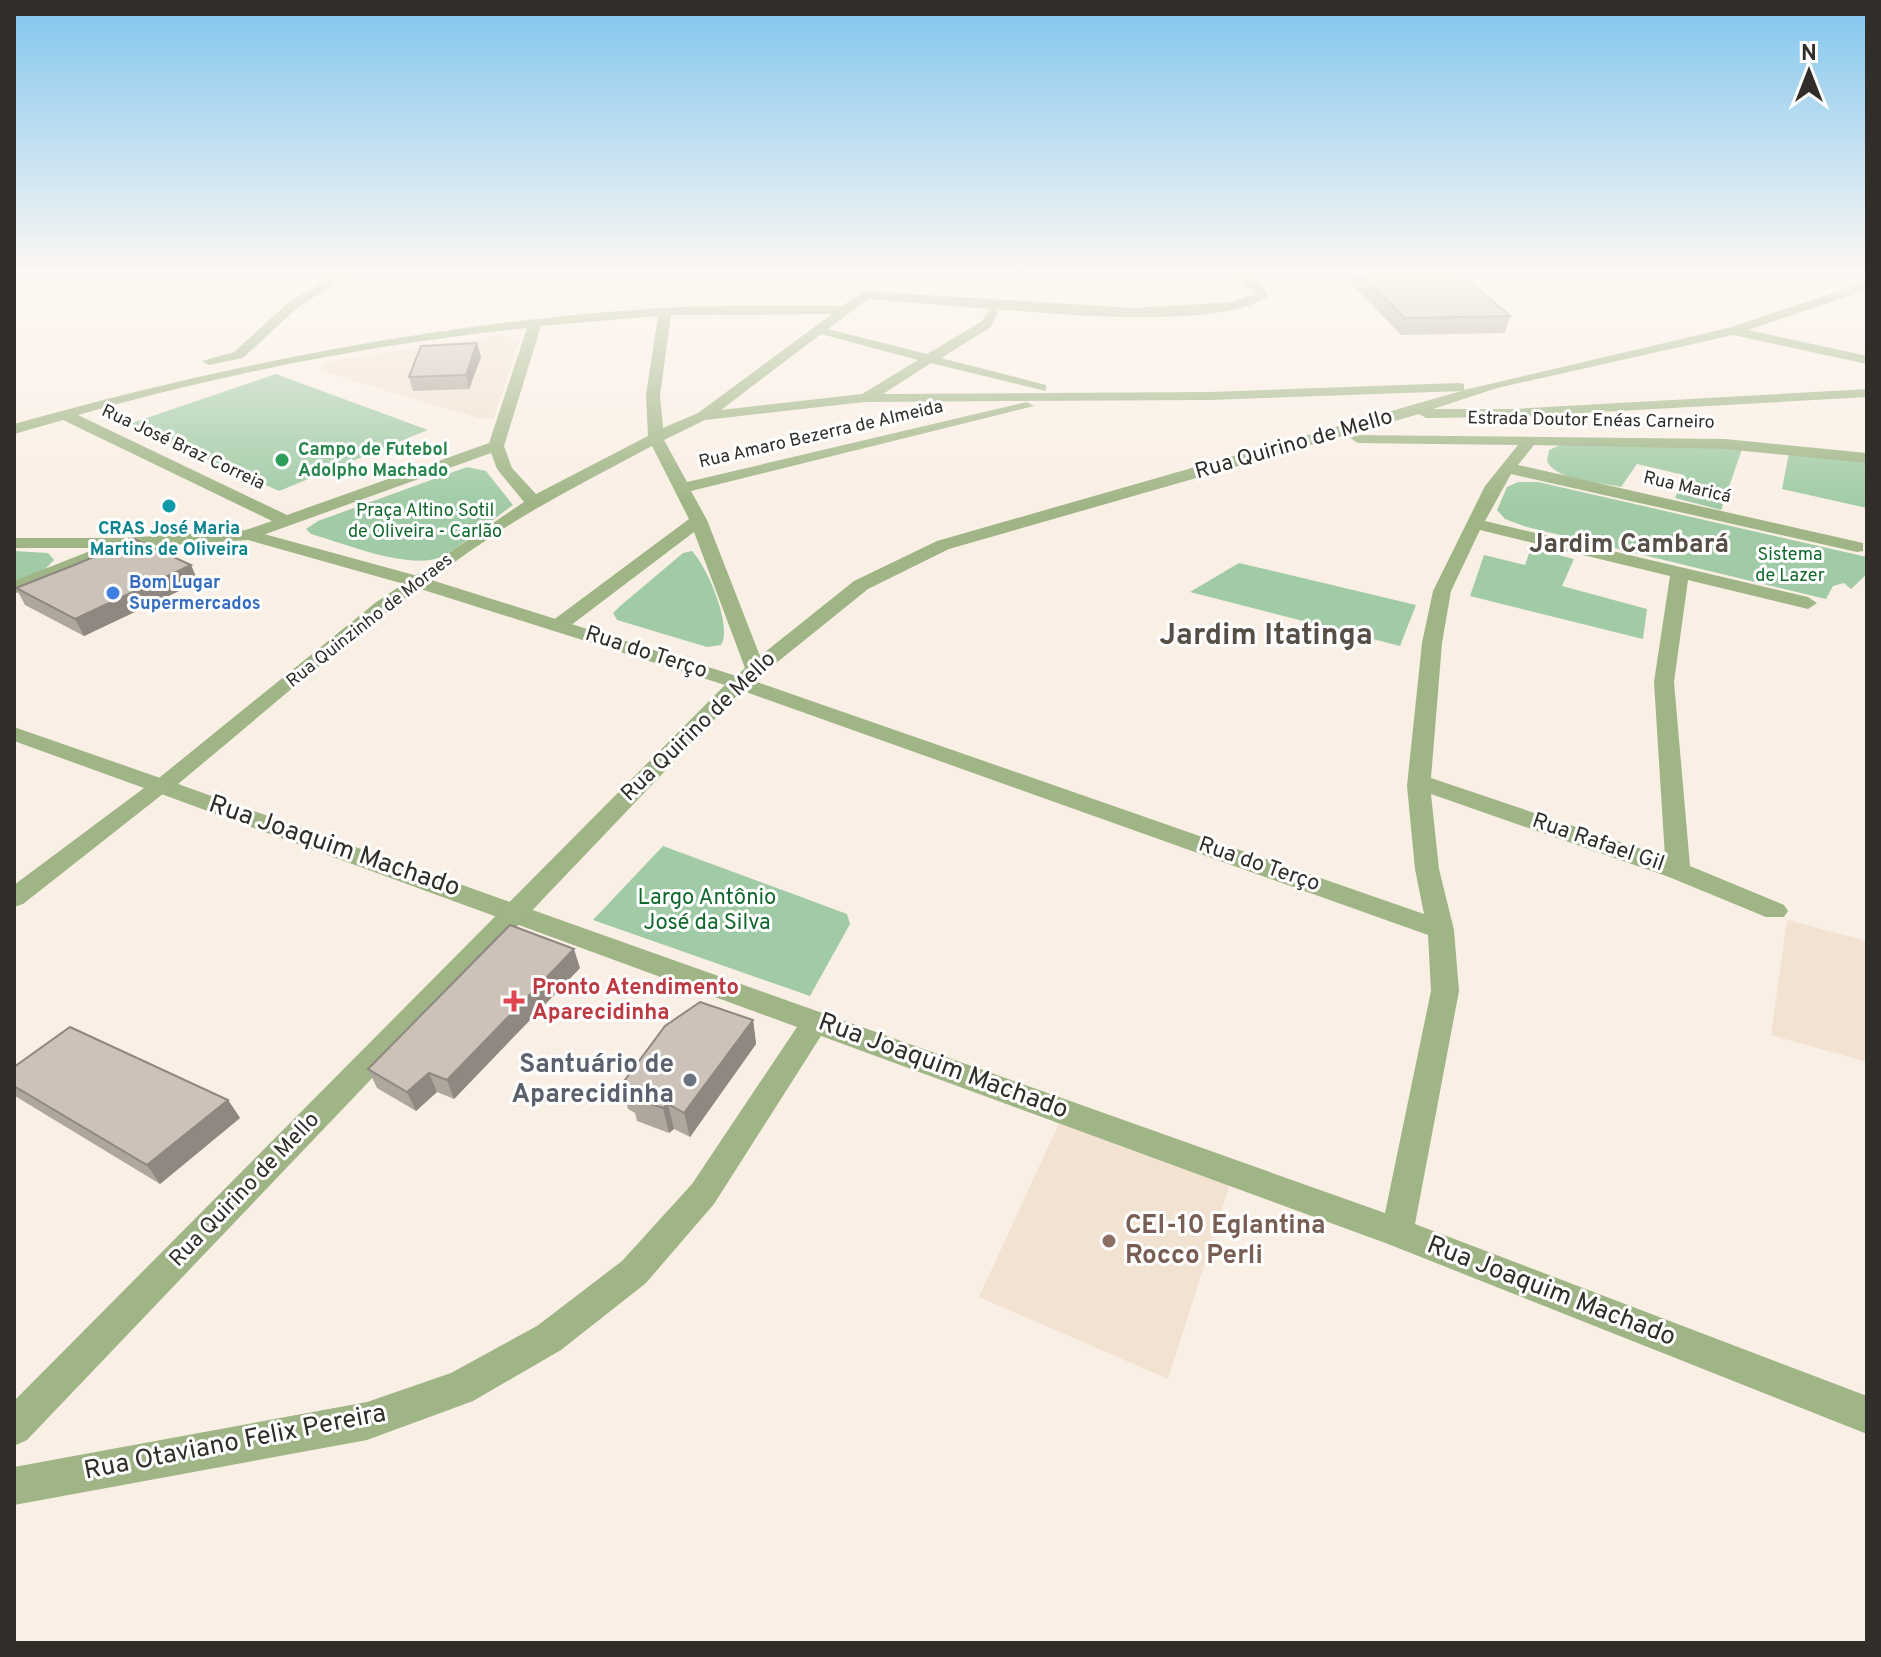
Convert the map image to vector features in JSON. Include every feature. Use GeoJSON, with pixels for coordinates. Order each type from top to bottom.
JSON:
{"type":"FeatureCollection","features":[{"type":"Feature","properties":{"kind":"street"},"geometry":{"type":"LineString","coordinates":[[198,364],[238,355],[243,350]]}},
{"type":"Feature","properties":{"kind":"street"},"geometry":{"type":"LineString","coordinates":[[14,429],[166,388],[349,350]]}},
{"type":"Feature","properties":{"kind":"street"},"geometry":{"type":"LineString","coordinates":[[527,350],[496,446],[505,469],[532,500]]}},
{"type":"Feature","properties":{"kind":"street"},"geometry":{"type":"LineString","coordinates":[[659,350],[653,395],[656,439],[698,520],[747,676]]}},
{"type":"Feature","properties":{"kind":"street","name":"Rua Quinzinho de Moraes"},"geometry":{"type":"LineString","coordinates":[[14,898],[418,582],[532,500],[703,416],[788,350]]}},
{"type":"Feature","properties":{"kind":"street"},"geometry":{"type":"LineString","coordinates":[[891,350],[1086,398]]}},
{"type":"Feature","properties":{"kind":"street"},"geometry":{"type":"LineString","coordinates":[[865,398],[945,350]]}},
{"type":"Feature","properties":{"kind":"street","name":"Rua Quirino de Mello"},"geometry":{"type":"LineString","coordinates":[[14,1427],[747,676],[861,585],[943,545],[1404,414],[1493,385],[1646,350]]}},
{"type":"Feature","properties":{"kind":"street"},"geometry":{"type":"LineString","coordinates":[[1822,350],[1867,360]]}},
{"type":"Feature","properties":{"kind":"street"},"geometry":{"type":"LineString","coordinates":[[166,388],[183,367]]}},
{"type":"Feature","properties":{"kind":"street"},"geometry":{"type":"LineString","coordinates":[[703,416],[865,398],[1086,398],[1493,385]]}},
{"type":"Feature","properties":{"kind":"street"},"geometry":{"type":"LineString","coordinates":[[1404,414],[1512,413],[1867,393]]}},
{"type":"Feature","properties":{"kind":"street","name":"Rua Amaro Bezerra de Almeida"},"geometry":{"type":"LineString","coordinates":[[683,488],[1061,398]]}},
{"type":"Feature","properties":{"kind":"street","name":"Rua José Braz Correia"},"geometry":{"type":"LineString","coordinates":[[63,414],[285,521]]}},
{"type":"Feature","properties":{"kind":"street","name":"Estrada Doutor Enéas Carneiro"},"geometry":{"type":"LineString","coordinates":[[1314,439],[1385,436],[1725,444],[1867,458]]}},
{"type":"Feature","properties":{"kind":"street"},"geometry":{"type":"LineString","coordinates":[[1397,1232],[1445,991],[1441,930],[1427,869],[1419,782],[1432,643],[1442,591],[1493,486],[1530,440]]}},
{"type":"Feature","properties":{"kind":"street"},"geometry":{"type":"LineString","coordinates":[[249,535],[496,446]]}},
{"type":"Feature","properties":{"kind":"street","name":"Rua Maricá"},"geometry":{"type":"LineString","coordinates":[[1508,468],[1857,547]]}},
{"type":"Feature","properties":{"kind":"street"},"geometry":{"type":"LineString","coordinates":[[559,625],[698,520]]}},
{"type":"Feature","properties":{"kind":"street"},"geometry":{"type":"LineString","coordinates":[[1476,524],[1808,603]]}},
{"type":"Feature","properties":{"kind":"street","name":"Rua do Terço"},"geometry":{"type":"LineString","coordinates":[[14,543],[123,543],[249,535],[747,676],[1441,930]]}},
{"type":"Feature","properties":{"kind":"street"},"geometry":{"type":"LineString","coordinates":[[14,588],[123,543]]}},
{"type":"Feature","properties":{"kind":"street"},"geometry":{"type":"LineString","coordinates":[[1678,871],[1664,682],[1680,573]]}},
{"type":"Feature","properties":{"kind":"street","name":"Rua Joaquim Machado"},"geometry":{"type":"LineString","coordinates":[[14,734],[515,911],[1397,1232],[1867,1415]]}},
{"type":"Feature","properties":{"kind":"street","name":"Rua Rafael Gil"},"geometry":{"type":"LineString","coordinates":[[1419,782],[1678,871],[1775,911]]}},
{"type":"Feature","properties":{"kind":"street","name":"Rua Otaviano Felix Pereira"},"geometry":{"type":"LineString","coordinates":[[14,1486],[367,1421],[460,1388],[549,1338],[634,1272],[703,1194],[816,1021]]}},
{"type":"Feature","properties":{"kind":"shaded area"},"geometry":{"type":"Polygon","coordinates":[[[401,350],[516,350],[494,418],[481,419],[317,370],[326,362],[401,350]]]}},
{"type":"Feature","properties":{"kind":"shaded area"},"geometry":{"type":"Polygon","coordinates":[[[1787,920],[1867,941],[1867,1062],[1771,1035],[1787,920]]]}},
{"type":"Feature","properties":{"kind":"shaded area","name":"CEI-10 Eglantina Rocco Perli"},"geometry":{"type":"Polygon","coordinates":[[[1061,1119],[1230,1184],[1168,1379],[979,1297],[1061,1119]]]}},
{"type":"Feature","properties":{"kind":"green space","name":"Campo de Futebol Adolpho Machado"},"geometry":{"type":"Polygon","coordinates":[[[276,374],[428,430],[279,491],[129,424],[276,374]]]}},
{"type":"Feature","properties":{"kind":"green space"},"geometry":{"type":"Polygon","coordinates":[[[1563,444],[1742,449],[1721,510],[1675,498],[1684,475],[1637,464],[1621,487],[1569,477],[1552,468],[1547,461],[1549,450],[1563,444]]]}},
{"type":"Feature","properties":{"kind":"green space"},"geometry":{"type":"Polygon","coordinates":[[[1789,453],[1867,462],[1867,508],[1782,489],[1789,453]]]}},
{"type":"Feature","properties":{"kind":"green space","name":"Praça Altino Sotil de Oliveira - Carlão"},"geometry":{"type":"Polygon","coordinates":[[[467,467],[486,471],[513,505],[443,556],[414,561],[396,558],[311,534],[306,529],[318,521],[467,467]]]}},
{"type":"Feature","properties":{"kind":"green space","name":"Sistema de Lazer"},"geometry":{"type":"Polygon","coordinates":[[[1518,482],[1538,482],[1867,557],[1867,574],[1851,589],[1844,583],[1833,586],[1826,599],[1527,527],[1505,519],[1497,510],[1507,487],[1518,482]]]}},
{"type":"Feature","properties":{"kind":"green space"},"geometry":{"type":"Polygon","coordinates":[[[1531,548],[1574,559],[1562,586],[1647,609],[1643,639],[1470,596],[1484,555],[1525,565],[1531,548]]]}},
{"type":"Feature","properties":{"kind":"green space"},"geometry":{"type":"Polygon","coordinates":[[[14,551],[48,553],[54,560],[45,569],[14,583],[14,551]]]}},
{"type":"Feature","properties":{"kind":"green space"},"geometry":{"type":"Polygon","coordinates":[[[692,551],[705,569],[717,597],[724,625],[721,645],[707,647],[617,620],[613,613],[619,607],[683,553],[692,551]]]}},
{"type":"Feature","properties":{"kind":"green space"},"geometry":{"type":"Polygon","coordinates":[[[1239,563],[1416,605],[1400,646],[1190,592],[1239,563]]]}},
{"type":"Feature","properties":{"kind":"green space","name":"Largo Antônio José da Silva"},"geometry":{"type":"Polygon","coordinates":[[[663,846],[847,914],[850,924],[810,996],[593,920],[663,846]]]}},
{"type":"Feature","properties":{"kind":"building"},"geometry":{"type":"Polygon","coordinates":[[[419,350],[474,350],[466,375],[409,377],[419,350]]]}},
{"type":"Feature","properties":{"kind":"building"},"geometry":{"type":"Polygon","coordinates":[[[134,539],[191,565],[75,619],[16,588],[77,564],[134,539]]]}},
{"type":"Feature","properties":{"kind":"building"},"geometry":{"type":"Polygon","coordinates":[[[510,925],[574,949],[447,1080],[429,1073],[407,1092],[368,1069],[510,925]]]}},
{"type":"Feature","properties":{"kind":"building"},"geometry":{"type":"Polygon","coordinates":[[[700,1002],[753,1020],[684,1113],[668,1104],[663,1108],[630,1096],[634,1092],[622,1084],[665,1026],[700,1002]]]}},
{"type":"Feature","properties":{"kind":"building"},"geometry":{"type":"Polygon","coordinates":[[[70,1027],[228,1100],[147,1165],[14,1086],[14,1067],[70,1027]]]}},
{"type":"Feature","properties":{"kind":"place","name":"Campo de Futebol Adolpho Machado"},"geometry":{"type":"Point","coordinates":[282,460]}},
{"type":"Feature","properties":{"kind":"place","name":"CRAS José Maria Martins de Oliveira"},"geometry":{"type":"Point","coordinates":[169,506]}},
{"type":"Feature","properties":{"kind":"place","name":"Bom Lugar Supermercados"},"geometry":{"type":"Point","coordinates":[113,593]}},
{"type":"Feature","properties":{"kind":"place","name":"Pronto Atendimento Aparecidinha"},"geometry":{"type":"Point","coordinates":[514,1001]}},
{"type":"Feature","properties":{"kind":"place","name":"Santuário de Aparecidinha"},"geometry":{"type":"Point","coordinates":[690,1080]}},
{"type":"Feature","properties":{"kind":"place","name":"CEI-10 Eglantina Rocco Perli"},"geometry":{"type":"Point","coordinates":[1109,1241]}},
{"type":"Feature","properties":{"kind":"district","name":"Jardim Cambará"},"geometry":{"type":"Point","coordinates":[1629,545]}},
{"type":"Feature","properties":{"kind":"district","name":"Jardim Itatinga"},"geometry":{"type":"Point","coordinates":[1266,636]}}]}
